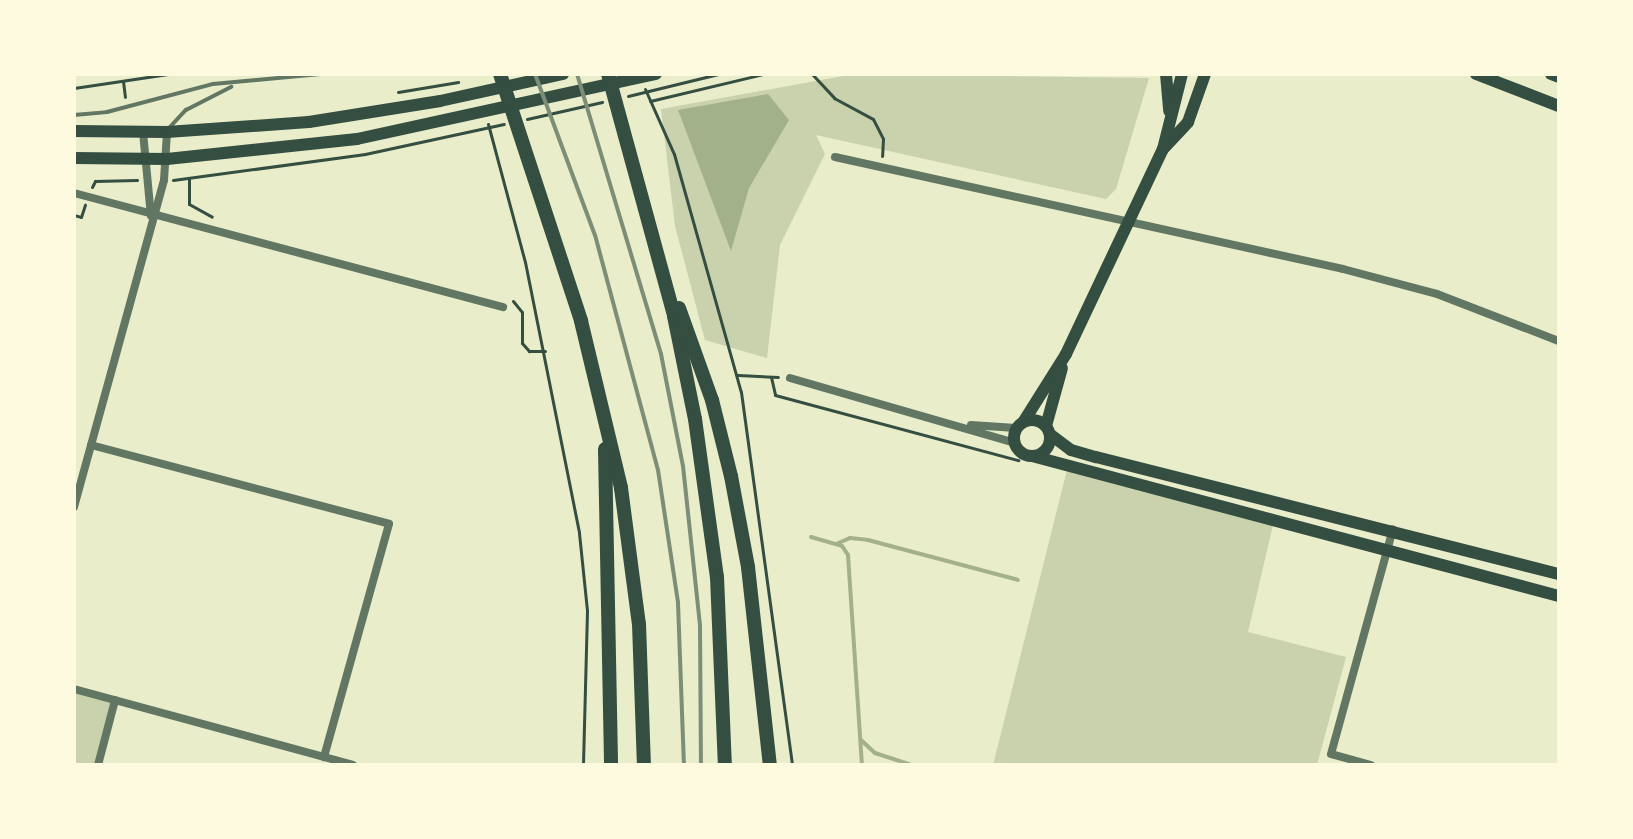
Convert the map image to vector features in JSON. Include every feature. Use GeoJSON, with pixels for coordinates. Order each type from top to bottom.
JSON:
{"type":"FeatureCollection","features":[{"type":"Feature","properties":{"kind":"highway"},"geometry":{"type":"LineString","coordinates":[[500,74],[581,321],[621,488],[639,624],[644,765]]}},
{"type":"Feature","properties":{"kind":"highway"},"geometry":{"type":"LineString","coordinates":[[608,74],[674,316],[704,472],[721,630],[725,765]]}},
{"type":"Feature","properties":{"kind":"highway"},"geometry":{"type":"LineString","coordinates":[[646,213],[712,400],[731,476],[748,567],[770,765]]}},
{"type":"Feature","properties":{"kind":"highway"},"geometry":{"type":"LineString","coordinates":[[604,417],[611,765]]}},
{"type":"Feature","properties":{"kind":"main road"},"geometry":{"type":"LineString","coordinates":[[74,131],[167,132],[309,122],[466,97],[563,74]]}},
{"type":"Feature","properties":{"kind":"main road"},"geometry":{"type":"LineString","coordinates":[[74,158],[167,159],[343,141],[656,74]]}},
{"type":"Feature","properties":{"kind":"main road"},"geometry":{"type":"LineString","coordinates":[[1166,74],[1170,119]]}},
{"type":"Feature","properties":{"kind":"main road"},"geometry":{"type":"LineString","coordinates":[[1182,74],[1163,149],[1066,354],[1020,424],[1015,443],[1032,456],[1559,596]]}},
{"type":"Feature","properties":{"kind":"main road"},"geometry":{"type":"LineString","coordinates":[[1163,149],[1188,122],[1205,74]]}},
{"type":"Feature","properties":{"kind":"main road"},"geometry":{"type":"LineString","coordinates":[[1476,74],[1559,106]]}},
{"type":"Feature","properties":{"kind":"main road"},"geometry":{"type":"LineString","coordinates":[[1551,74],[1559,77]]}},
{"type":"Feature","properties":{"kind":"main road"},"geometry":{"type":"LineString","coordinates":[[1032,456],[1048,448],[1048,430],[1066,354]]}},
{"type":"Feature","properties":{"kind":"main road"},"geometry":{"type":"LineString","coordinates":[[1020,424],[1048,430],[1071,450],[1096,457],[1393,529],[1559,574]]}},
{"type":"Feature","properties":{"kind":"street"},"geometry":{"type":"LineString","coordinates":[[143,132],[144,180],[151,217]]}},
{"type":"Feature","properties":{"kind":"street"},"geometry":{"type":"LineString","coordinates":[[74,507],[151,217],[164,180],[167,132]]}},
{"type":"Feature","properties":{"kind":"street"},"geometry":{"type":"LineString","coordinates":[[835,157],[1130,220],[1437,294],[1559,341]]}},
{"type":"Feature","properties":{"kind":"street"},"geometry":{"type":"LineString","coordinates":[[74,193],[151,217],[503,307]]}},
{"type":"Feature","properties":{"kind":"street"},"geometry":{"type":"LineString","coordinates":[[790,378],[958,424],[1015,443]]}},
{"type":"Feature","properties":{"kind":"street"},"geometry":{"type":"LineString","coordinates":[[958,424],[1020,424]]}},
{"type":"Feature","properties":{"kind":"street"},"geometry":{"type":"LineString","coordinates":[[91,445],[389,524],[324,757]]}},
{"type":"Feature","properties":{"kind":"street"},"geometry":{"type":"LineString","coordinates":[[1371,765],[1331,754],[1393,529]]}},
{"type":"Feature","properties":{"kind":"street"},"geometry":{"type":"LineString","coordinates":[[74,689],[353,765]]}},
{"type":"Feature","properties":{"kind":"street"},"geometry":{"type":"LineString","coordinates":[[98,765],[115,700]]}},
{"type":"Feature","properties":{"kind":"lane"},"geometry":{"type":"LineString","coordinates":[[74,115],[107,112],[213,84],[233,86],[321,74]]}},
{"type":"Feature","properties":{"kind":"lane"},"geometry":{"type":"LineString","coordinates":[[167,132],[186,110],[233,86]]}},
{"type":"Feature","properties":{"kind":"path"},"geometry":{"type":"LineString","coordinates":[[74,88],[168,74]]}},
{"type":"Feature","properties":{"kind":"path"},"geometry":{"type":"LineString","coordinates":[[622,97],[718,74]]}},
{"type":"Feature","properties":{"kind":"path"},"geometry":{"type":"LineString","coordinates":[[650,101],[763,74]]}},
{"type":"Feature","properties":{"kind":"path"},"geometry":{"type":"LineString","coordinates":[[812,74],[834,98],[873,119],[883,139],[881,167]]}},
{"type":"Feature","properties":{"kind":"path"},"geometry":{"type":"LineString","coordinates":[[398,92],[460,82]]}},
{"type":"Feature","properties":{"kind":"path"},"geometry":{"type":"LineString","coordinates":[[164,180],[365,154],[607,101]]}},
{"type":"Feature","properties":{"kind":"path"},"geometry":{"type":"LineString","coordinates":[[485,114],[545,351],[579,533],[587,611],[583,765]]}},
{"type":"Feature","properties":{"kind":"path"},"geometry":{"type":"LineString","coordinates":[[189,179],[189,204],[220,219]]}},
{"type":"Feature","properties":{"kind":"path"},"geometry":{"type":"LineString","coordinates":[[74,215],[81,217],[95,181],[144,180]]}},
{"type":"Feature","properties":{"kind":"path"},"geometry":{"type":"LineString","coordinates":[[503,307],[510,298],[518,305],[522,343],[538,353],[545,351]]}},
{"type":"Feature","properties":{"kind":"path"},"geometry":{"type":"LineString","coordinates":[[737,374],[790,378]]}},
{"type":"Feature","properties":{"kind":"shaded area"},"geometry":{"type":"Polygon","coordinates":[[[854,74],[1149,78],[1116,189],[1106,199],[816,135],[825,154],[780,245],[767,358],[705,340],[675,226],[661,109],[854,74]]]}},
{"type":"Feature","properties":{"kind":"shaded area"},"geometry":{"type":"Polygon","coordinates":[[[768,94],[789,120],[749,188],[731,251],[678,110],[768,94]]]}},
{"type":"Feature","properties":{"kind":"shaded area"},"geometry":{"type":"Polygon","coordinates":[[[1067,470],[1273,525],[1248,632],[1346,657],[1317,765],[993,765],[1067,470]]]}},
{"type":"Feature","properties":{"kind":"shaded area"},"geometry":{"type":"Polygon","coordinates":[[[74,689],[115,700],[98,765],[74,765],[74,689]]]}},
{"type":"Feature","properties":{"kind":"waterway"},"geometry":{"type":"LineString","coordinates":[[811,537],[842,546],[848,555],[862,765]]}},
{"type":"Feature","properties":{"kind":"waterway"},"geometry":{"type":"LineString","coordinates":[[836,544],[850,538],[868,540],[1018,580]]}},
{"type":"Feature","properties":{"kind":"waterway"},"geometry":{"type":"LineString","coordinates":[[861,740],[875,753],[912,765]]}},
{"type":"Feature","properties":{"kind":"railway"},"geometry":{"type":"LineString","coordinates":[[535,74],[595,235],[658,470],[678,603],[684,765]]}},
{"type":"Feature","properties":{"kind":"railway"},"geometry":{"type":"LineString","coordinates":[[577,74],[661,354],[683,466],[700,626],[701,765]]}}]}
